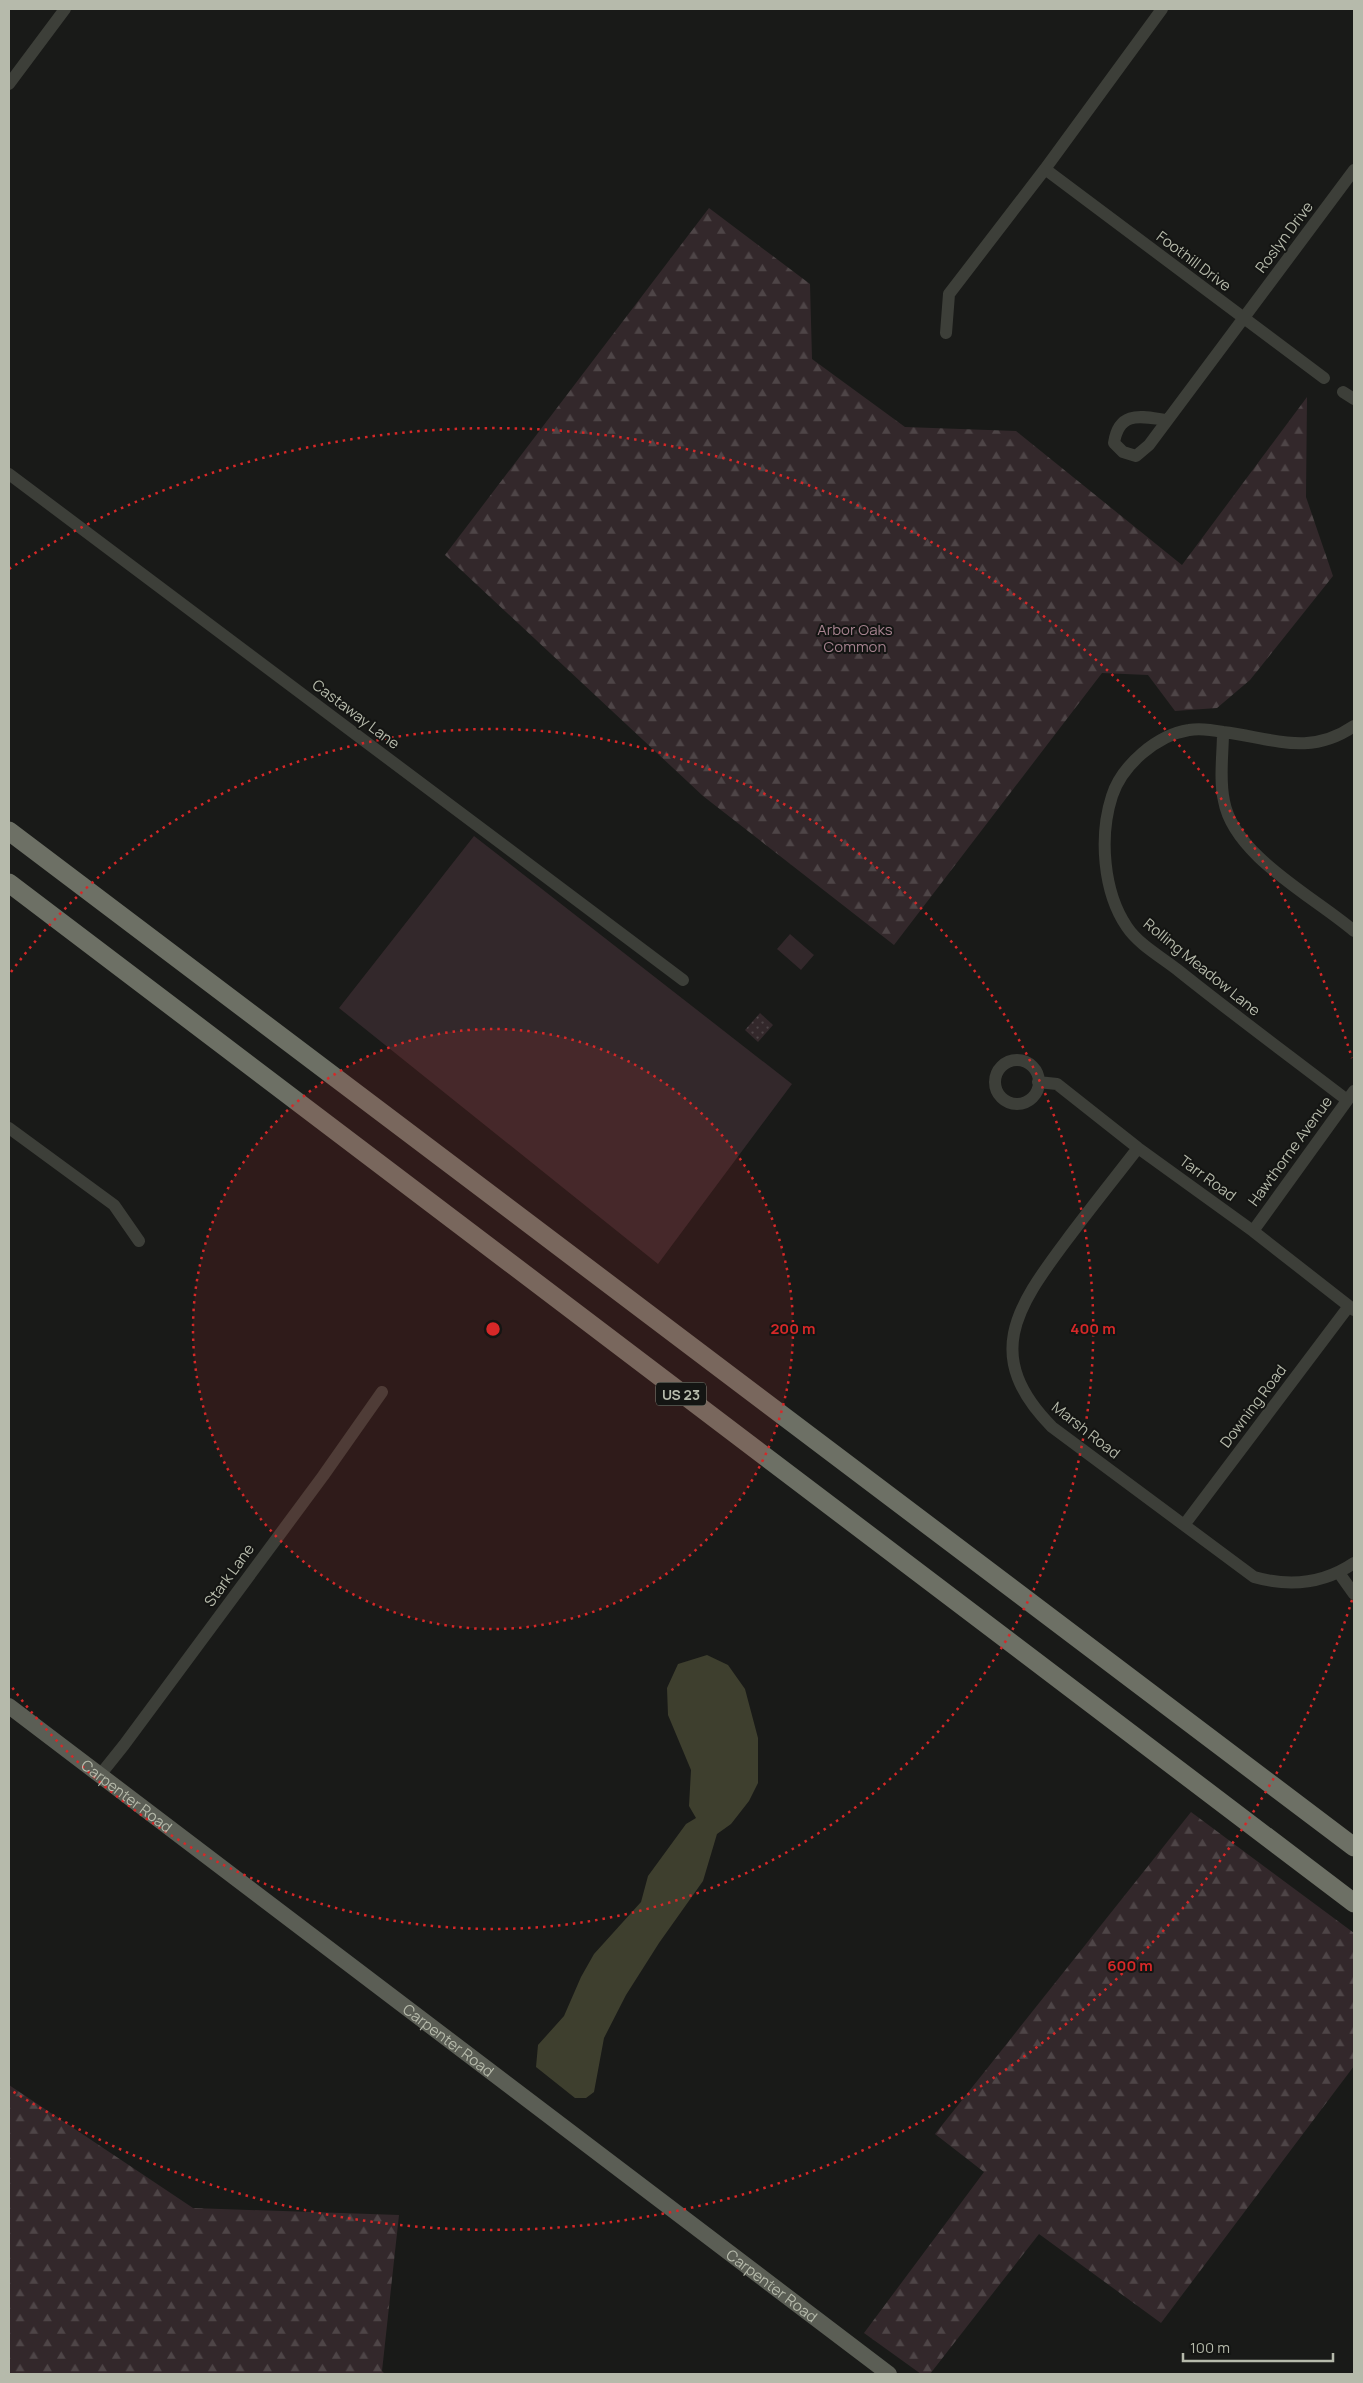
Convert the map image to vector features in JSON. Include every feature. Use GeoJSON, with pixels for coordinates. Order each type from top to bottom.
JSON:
{"type":"FeatureCollection","features":[{"type":"Feature","properties":{"kind":"highway","name":"US 23"},"geometry":{"type":"LineString","coordinates":[[9,831],[1354,1847]]}},
{"type":"Feature","properties":{"kind":"highway","name":"US 23"},"geometry":{"type":"LineString","coordinates":[[9,883],[1354,1903]]}},
{"type":"Feature","properties":{"kind":"main road","name":"Carpenter Road"},"geometry":{"type":"LineString","coordinates":[[9,1706],[889,2374]]}},
{"type":"Feature","properties":{"kind":"street"},"geometry":{"type":"LineString","coordinates":[[9,84],[65,9]]}},
{"type":"Feature","properties":{"kind":"street"},"geometry":{"type":"LineString","coordinates":[[946,333],[949,294],[1045,169],[1162,9]]}},
{"type":"Feature","properties":{"kind":"street","name":"Foothill Drive"},"geometry":{"type":"LineString","coordinates":[[1045,169],[1324,378]]}},
{"type":"Feature","properties":{"kind":"street","name":"Roslyn Drive"},"geometry":{"type":"LineString","coordinates":[[1167,420],[1354,170]]}},
{"type":"Feature","properties":{"kind":"street","name":"Castaway Lane"},"geometry":{"type":"LineString","coordinates":[[9,474],[684,980]]}},
{"type":"Feature","properties":{"kind":"street","name":"Rolling Meadow Lane"},"geometry":{"type":"LineString","coordinates":[[1350,1096],[1136,936],[1128,928],[1118,911],[1106,861],[1108,809],[1114,788],[1122,775],[1151,747],[1171,736],[1190,730],[1223,732],[1277,742],[1307,744],[1319,743],[1344,733],[1354,726]]}},
{"type":"Feature","properties":{"kind":"street"},"geometry":{"type":"LineString","coordinates":[[1223,732],[1224,801],[1234,829],[1256,856],[1354,931]]}},
{"type":"Feature","properties":{"kind":"street","name":"Tarr Road"},"geometry":{"type":"LineString","coordinates":[[1038,1082],[1057,1084],[1138,1148],[1253,1231],[1352,1308]]}},
{"type":"Feature","properties":{"kind":"street","name":"Hawthorne Avenue"},"geometry":{"type":"LineString","coordinates":[[1253,1231],[1350,1096]]}},
{"type":"Feature","properties":{"kind":"street"},"geometry":{"type":"LineString","coordinates":[[9,1128],[114,1206],[139,1241]]}},
{"type":"Feature","properties":{"kind":"street","name":"Marsh Road"},"geometry":{"type":"LineString","coordinates":[[1138,1148],[1032,1286],[1015,1323],[1013,1355],[1018,1384],[1035,1409],[1052,1427],[1254,1577],[1273,1582],[1302,1584],[1339,1573],[1354,1563]]}},
{"type":"Feature","properties":{"kind":"street","name":"Downing Road"},"geometry":{"type":"LineString","coordinates":[[1184,1525],[1352,1308]]}},
{"type":"Feature","properties":{"kind":"street","name":"Stark Lane"},"geometry":{"type":"LineString","coordinates":[[100,1775],[311,1492],[382,1392]]}},
{"type":"Feature","properties":{"kind":"street"},"geometry":{"type":"LineString","coordinates":[[1339,1573],[1354,1594]]}},
{"type":"Feature","properties":{"kind":"green space","name":"Arbor Oaks Common"},"geometry":{"type":"Polygon","coordinates":[[[709,208],[810,284],[812,359],[905,427],[1016,431],[1182,565],[1307,397],[1306,497],[1333,576],[1250,680],[1217,708],[1175,711],[1148,675],[1102,673],[894,945],[703,796],[445,555],[709,208]]]}},
{"type":"Feature","properties":{"kind":"green space"},"geometry":{"type":"Polygon","coordinates":[[[474,836],[792,1084],[658,1264],[339,1008],[474,836]]]}},
{"type":"Feature","properties":{"kind":"green space"},"geometry":{"type":"Polygon","coordinates":[[[790,934],[814,955],[801,970],[777,949],[790,934]]]}},
{"type":"Feature","properties":{"kind":"green space"},"geometry":{"type":"Polygon","coordinates":[[[760,1013],[773,1025],[758,1042],[745,1030],[760,1013]]]}},
{"type":"Feature","properties":{"kind":"green space"},"geometry":{"type":"Polygon","coordinates":[[[1191,1812],[1354,1933],[1354,2066],[1161,2323],[1039,2234],[930,2374],[921,2374],[864,2333],[984,2172],[935,2134],[1191,1812]]]}},
{"type":"Feature","properties":{"kind":"green space"},"geometry":{"type":"Polygon","coordinates":[[[9,2085],[193,2208],[399,2215],[382,2371],[385,2374],[9,2374],[9,2085]]]}},
{"type":"Feature","properties":{"kind":"shaded area"},"geometry":{"type":"Polygon","coordinates":[[[707,1655],[728,1665],[745,1689],[758,1738],[758,1783],[749,1801],[731,1824],[717,1834],[703,1881],[659,1943],[626,1995],[604,2038],[594,2092],[586,2098],[575,2098],[536,2067],[538,2045],[564,2016],[581,1977],[594,1954],[641,1902],[648,1876],[686,1824],[696,1818],[689,1806],[691,1770],[668,1715],[667,1688],[678,1664],[707,1655]]]}}]}
